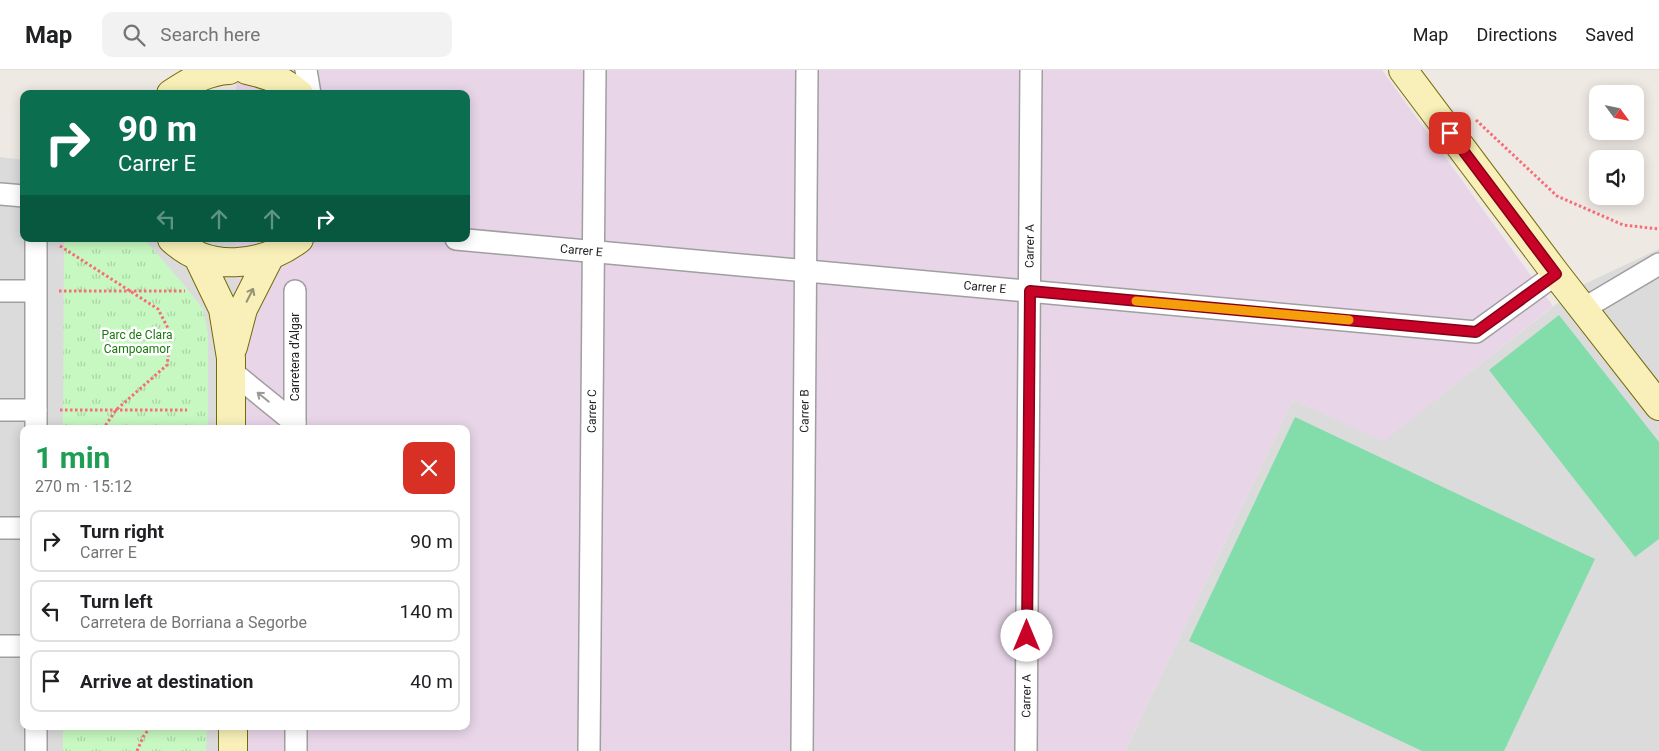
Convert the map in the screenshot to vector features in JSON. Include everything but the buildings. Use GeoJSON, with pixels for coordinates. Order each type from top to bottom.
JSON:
{"type":"FeatureCollection","features":[{"type":"Feature","properties":{"kind":"main road"},"geometry":{"type":"LineString","coordinates":[[177,90],[199,74],[229,70]]}},
{"type":"Feature","properties":{"kind":"main road"},"geometry":{"type":"LineString","coordinates":[[1403,70],[1556,274],[1659,406]]}},
{"type":"Feature","properties":{"kind":"main road"},"geometry":{"type":"LineString","coordinates":[[260,72],[294,90]]}},
{"type":"Feature","properties":{"kind":"main road"},"geometry":{"type":"LineString","coordinates":[[177,242],[197,255],[221,262],[246,262],[270,256],[286,249],[295,242]]}},
{"type":"Feature","properties":{"kind":"main road"},"geometry":{"type":"LineString","coordinates":[[197,255],[223,309],[231,364],[231,425]]}},
{"type":"Feature","properties":{"kind":"main road"},"geometry":{"type":"LineString","coordinates":[[231,364],[242,309],[270,256]]}},
{"type":"Feature","properties":{"kind":"main road"},"geometry":{"type":"LineString","coordinates":[[233,730],[233,751]]}},
{"type":"Feature","properties":{"kind":"street"},"geometry":{"type":"LineString","coordinates":[[306,70],[309,90]]}},
{"type":"Feature","properties":{"kind":"street","name":"Carrer C"},"geometry":{"type":"LineString","coordinates":[[590,751],[595,70]]}},
{"type":"Feature","properties":{"kind":"street","name":"Carrer B"},"geometry":{"type":"LineString","coordinates":[[802,751],[807,70]]}},
{"type":"Feature","properties":{"kind":"street","name":"Carrer A"},"geometry":{"type":"LineString","coordinates":[[1026,751],[1031,70]]}},
{"type":"Feature","properties":{"kind":"street"},"geometry":{"type":"LineString","coordinates":[[0,194],[20,196]]}},
{"type":"Feature","properties":{"kind":"street","name":"Carrer E"},"geometry":{"type":"LineString","coordinates":[[470,240],[1476,332],[1556,274]]}},
{"type":"Feature","properties":{"kind":"street"},"geometry":{"type":"LineString","coordinates":[[0,410],[36,419],[36,291],[46,242]]}},
{"type":"Feature","properties":{"kind":"street"},"geometry":{"type":"LineString","coordinates":[[1583,309],[1659,264]]}},
{"type":"Feature","properties":{"kind":"street"},"geometry":{"type":"LineString","coordinates":[[0,291],[36,291]]}},
{"type":"Feature","properties":{"kind":"street","name":"Carretera d'Algar"},"geometry":{"type":"LineString","coordinates":[[295,291],[295,425]]}},
{"type":"Feature","properties":{"kind":"street","name":"Carretera d'Algar"},"geometry":{"type":"LineString","coordinates":[[231,364],[294,425]]}},
{"type":"Feature","properties":{"kind":"street"},"geometry":{"type":"LineString","coordinates":[[0,528],[20,528]]}},
{"type":"Feature","properties":{"kind":"street"},"geometry":{"type":"LineString","coordinates":[[0,646],[20,646]]}},
{"type":"Feature","properties":{"kind":"street"},"geometry":{"type":"LineString","coordinates":[[36,730],[36,751]]}},
{"type":"Feature","properties":{"kind":"street"},"geometry":{"type":"LineString","coordinates":[[296,730],[296,751]]}},
{"type":"Feature","properties":{"kind":"path"},"geometry":{"type":"LineString","coordinates":[[1476,119],[1557,196],[1622,225],[1659,229]]}},
{"type":"Feature","properties":{"kind":"path"},"geometry":{"type":"LineString","coordinates":[[48,242],[158,309],[171,334],[167,365],[116,410],[106,425]]}},
{"type":"Feature","properties":{"kind":"path"},"geometry":{"type":"LineString","coordinates":[[36,291],[192,291]]}},
{"type":"Feature","properties":{"kind":"path"},"geometry":{"type":"LineString","coordinates":[[36,419],[116,410],[187,410]]}},
{"type":"Feature","properties":{"kind":"path"},"geometry":{"type":"LineString","coordinates":[[137,751],[143,736],[148,730]]}},
{"type":"Feature","properties":{"kind":"shaded area"},"geometry":{"type":"Polygon","coordinates":[[[236,70],[1382,70],[1553,306],[1384,441],[1293,400],[1125,751],[236,751],[236,730],[470,730],[470,425],[236,425],[236,242],[470,242],[470,90],[236,90],[236,70]]]}},
{"type":"Feature","properties":{"kind":"shaded area"},"geometry":{"type":"Polygon","coordinates":[[[0,157],[20,160],[20,242],[236,242],[236,425],[20,425],[20,730],[236,730],[236,751],[0,751],[0,157]]]}},
{"type":"Feature","properties":{"kind":"shaded area"},"geometry":{"type":"Polygon","coordinates":[[[1659,249],[1659,751],[1125,751],[1293,400],[1384,440],[1578,287],[1659,249]]]}},
{"type":"Feature","properties":{"kind":"green space","name":"Parc de Clara Campoamor"},"geometry":{"type":"Polygon","coordinates":[[[64,242],[147,242],[203,309],[208,333],[208,425],[63,425],[64,242]]]}},
{"type":"Feature","properties":{"kind":"green space"},"geometry":{"type":"Polygon","coordinates":[[[1559,315],[1659,442],[1659,539],[1635,557],[1489,370],[1559,315]]]}},
{"type":"Feature","properties":{"kind":"green space"},"geometry":{"type":"Polygon","coordinates":[[[1295,417],[1595,559],[1504,751],[1422,751],[1189,641],[1295,417]]]}},
{"type":"Feature","properties":{"kind":"green space"},"geometry":{"type":"Polygon","coordinates":[[[63,730],[207,730],[206,751],[63,751],[63,730]]]}},
{"type":"Feature","properties":{"kind":"slow traffic"},"geometry":{"type":"LineString","coordinates":[[1136,301],[1349,320]]}},
{"type":"Feature","properties":{"kind":"route"},"geometry":{"type":"LineString","coordinates":[[1027,636],[1030,291],[1476,332],[1556,274],[1450,133]]}}]}
